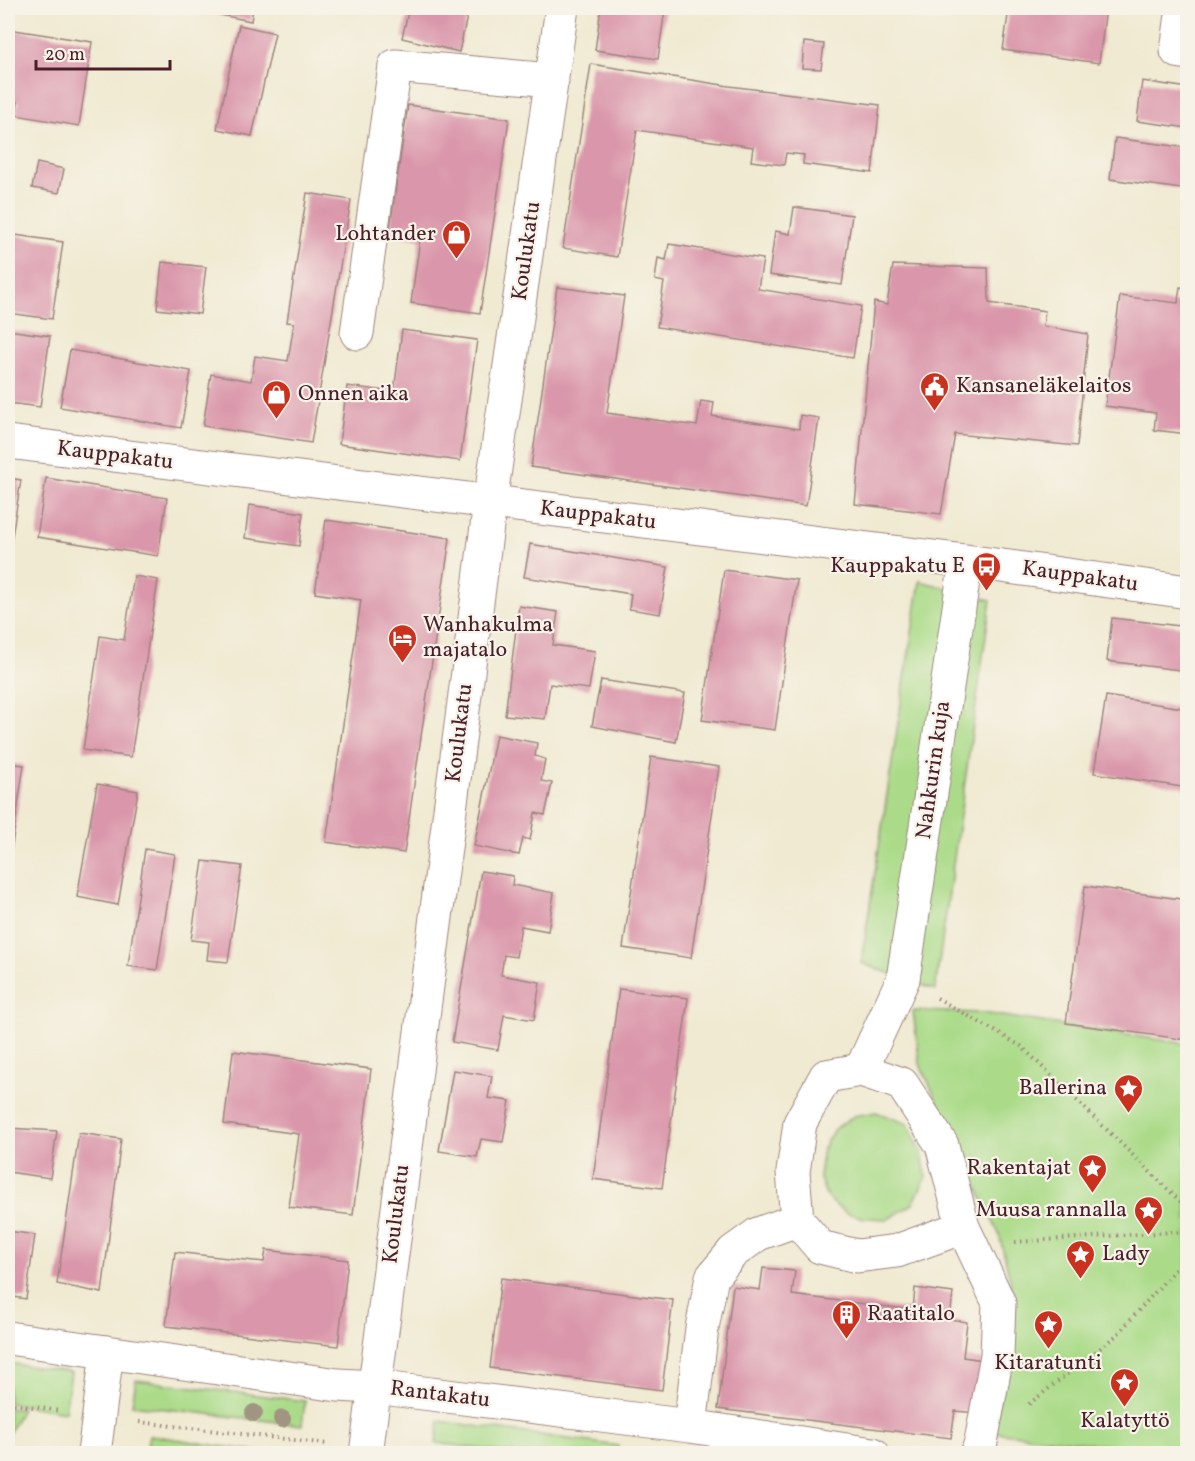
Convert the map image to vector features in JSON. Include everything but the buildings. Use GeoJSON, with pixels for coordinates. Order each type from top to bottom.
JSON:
{"type":"FeatureCollection","features":[{"type":"Feature","properties":{"kind":"street","name":"Koulukatu"},"geometry":{"type":"LineString","coordinates":[[366,1451],[490,503],[562,8]]}},
{"type":"Feature","properties":{"kind":"street"},"geometry":{"type":"LineString","coordinates":[[1183,8],[1177,51],[1188,53]]}},
{"type":"Feature","properties":{"kind":"street"},"geometry":{"type":"LineString","coordinates":[[357,333],[395,66],[552,80]]}},
{"type":"Feature","properties":{"kind":"street","name":"Kauppakatu"},"geometry":{"type":"LineString","coordinates":[[8,442],[966,561],[1188,592]]}},
{"type":"Feature","properties":{"kind":"street","name":"Nahkurin kuja"},"geometry":{"type":"LineString","coordinates":[[861,1070],[903,979],[966,561]]}},
{"type":"Feature","properties":{"kind":"street"},"geometry":{"type":"LineString","coordinates":[[968,1236],[897,1251],[857,1256],[820,1247],[797,1220],[793,1172],[800,1123],[826,1076],[861,1070],[902,1084],[942,1145],[968,1236],[999,1303],[996,1355],[979,1448]]}},
{"type":"Feature","properties":{"kind":"street"},"geometry":{"type":"LineString","coordinates":[[690,1426],[702,1328],[712,1277],[733,1252],[758,1234],[797,1220]]}},
{"type":"Feature","properties":{"kind":"street","name":"Rantakatu"},"geometry":{"type":"LineString","coordinates":[[8,1338],[338,1385],[374,1387],[690,1426],[873,1454]]}},
{"type":"Feature","properties":{"kind":"street"},"geometry":{"type":"LineString","coordinates":[[94,1454],[107,1352]]}},
{"type":"Feature","properties":{"kind":"path"},"geometry":{"type":"LineString","coordinates":[[903,979],[1021,1046],[1188,1209]]}},
{"type":"Feature","properties":{"kind":"path"},"geometry":{"type":"LineString","coordinates":[[968,1236],[1188,1231]]}},
{"type":"Feature","properties":{"kind":"path"},"geometry":{"type":"LineString","coordinates":[[979,1448],[1117,1335],[1188,1255]]}},
{"type":"Feature","properties":{"kind":"path"},"geometry":{"type":"LineString","coordinates":[[8,1402],[99,1418],[366,1451]]}},
{"type":"Feature","properties":{"kind":"path"},"geometry":{"type":"LineString","coordinates":[[979,1448],[1072,1454]]}},
{"type":"Feature","properties":{"kind":"green space"},"geometry":{"type":"Polygon","coordinates":[[[920,581],[991,600],[935,990],[861,963],[920,581]]]}},
{"type":"Feature","properties":{"kind":"green space"},"geometry":{"type":"Polygon","coordinates":[[[913,1011],[983,1013],[1187,1044],[1187,1453],[994,1432],[1015,1300],[999,1234],[920,1064],[913,1011]]]}},
{"type":"Feature","properties":{"kind":"green space"},"geometry":{"type":"Polygon","coordinates":[[[876,1112],[908,1124],[922,1153],[926,1177],[913,1204],[888,1219],[864,1218],[847,1213],[826,1195],[819,1176],[823,1148],[834,1129],[854,1116],[876,1112]]]}},
{"type":"Feature","properties":{"kind":"green space"},"geometry":{"type":"Polygon","coordinates":[[[8,1363],[71,1372],[65,1412],[8,1403],[8,1363]]]}},
{"type":"Feature","properties":{"kind":"green space"},"geometry":{"type":"Polygon","coordinates":[[[136,1380],[305,1401],[302,1425],[132,1405],[136,1380]]]}},
{"type":"Feature","properties":{"kind":"green space"},"geometry":{"type":"Polygon","coordinates":[[[8,1408],[22,1409],[8,1435],[8,1408]]]}},
{"type":"Feature","properties":{"kind":"green space"},"geometry":{"type":"Polygon","coordinates":[[[439,1421],[618,1446],[618,1453],[519,1454],[436,1443],[439,1421]]]}},
{"type":"Feature","properties":{"kind":"green space"},"geometry":{"type":"Polygon","coordinates":[[[149,1435],[266,1453],[146,1453],[149,1435]]]}},
{"type":"Feature","properties":{"kind":"place","name":"Lohtander"},"geometry":{"type":"Point","coordinates":[457,260]}},
{"type":"Feature","properties":{"kind":"place","name":"Kansaneläkelaitos"},"geometry":{"type":"Point","coordinates":[935,412]}},
{"type":"Feature","properties":{"kind":"place","name":"Onnen aika"},"geometry":{"type":"Point","coordinates":[277,420]}},
{"type":"Feature","properties":{"kind":"place","name":"Kauppakatu E"},"geometry":{"type":"Point","coordinates":[986,592]}},
{"type":"Feature","properties":{"kind":"place","name":"Wanhakulma majatalo"},"geometry":{"type":"Point","coordinates":[402,664]}},
{"type":"Feature","properties":{"kind":"place","name":"Ballerina"},"geometry":{"type":"Point","coordinates":[1128,1114]}},
{"type":"Feature","properties":{"kind":"place","name":"Rakentajat"},"geometry":{"type":"Point","coordinates":[1092,1194]}},
{"type":"Feature","properties":{"kind":"place","name":"Muusa rannalla"},"geometry":{"type":"Point","coordinates":[1148,1236]}},
{"type":"Feature","properties":{"kind":"place","name":"Lady"},"geometry":{"type":"Point","coordinates":[1081,1280]}},
{"type":"Feature","properties":{"kind":"place","name":"Raatitalo"},"geometry":{"type":"Point","coordinates":[846,1340]}},
{"type":"Feature","properties":{"kind":"place","name":"Kitaratunti"},"geometry":{"type":"Point","coordinates":[1048,1350]}},
{"type":"Feature","properties":{"kind":"place","name":"Kalatyttö"},"geometry":{"type":"Point","coordinates":[1125,1408]}}]}
